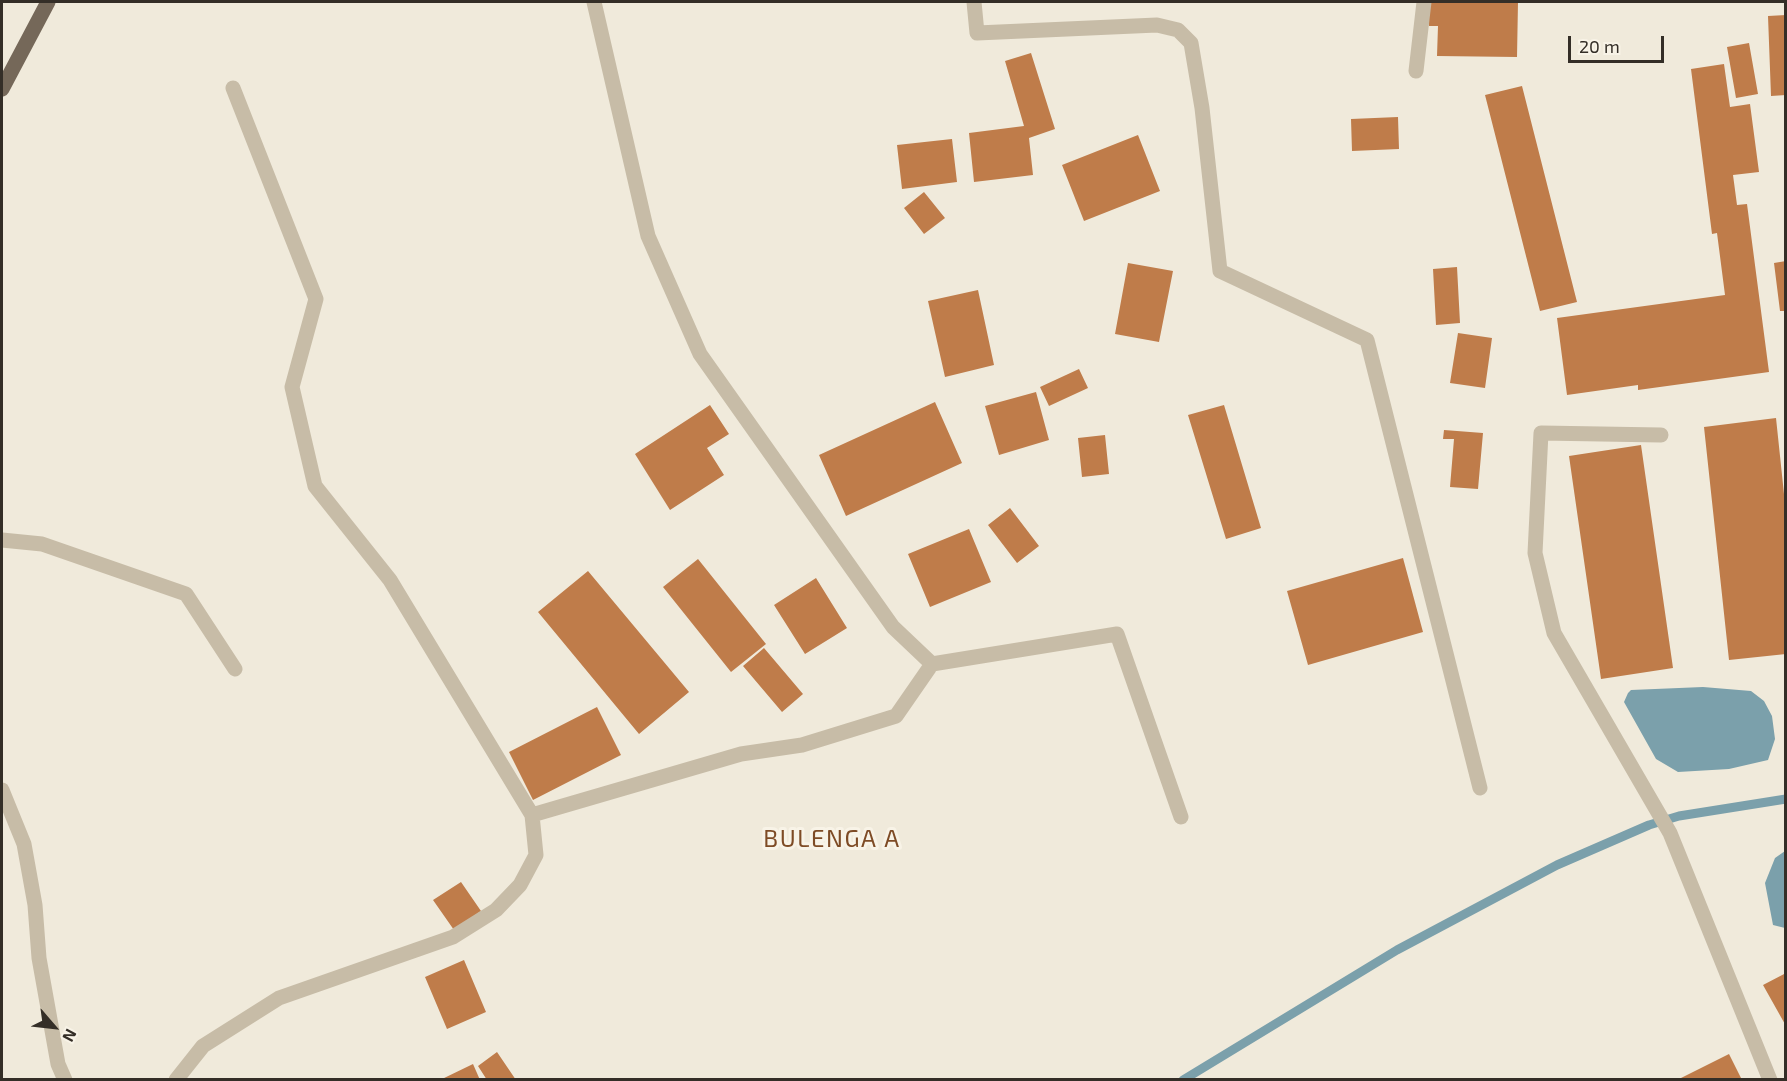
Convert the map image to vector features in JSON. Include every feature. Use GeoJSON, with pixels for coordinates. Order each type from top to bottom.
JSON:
{"type":"FeatureCollection","features":[{"type":"Feature","properties":{"kind":"main road"},"geometry":{"type":"LineString","coordinates":[[2,88],[48,2]]}},
{"type":"Feature","properties":{"kind":"street"},"geometry":{"type":"LineString","coordinates":[[594,2],[648,236],[700,354],[893,627],[932,664]]}},
{"type":"Feature","properties":{"kind":"street"},"geometry":{"type":"LineString","coordinates":[[974,2],[977,33],[1157,25],[1178,30],[1191,44],[1202,108],[1220,271],[1367,340],[1480,788]]}},
{"type":"Feature","properties":{"kind":"street"},"geometry":{"type":"LineString","coordinates":[[1416,71],[1424,2]]}},
{"type":"Feature","properties":{"kind":"street"},"geometry":{"type":"LineString","coordinates":[[176,1080],[203,1046],[279,998],[453,937],[496,910],[519,885],[536,855],[532,815],[390,580],[315,486],[292,387],[316,299],[233,88]]}},
{"type":"Feature","properties":{"kind":"street"},"geometry":{"type":"LineString","coordinates":[[1661,435],[1541,433],[1535,553],[1554,633],[1671,833],[1770,1080]]}},
{"type":"Feature","properties":{"kind":"street"},"geometry":{"type":"LineString","coordinates":[[2,540],[42,544],[186,594],[235,669]]}},
{"type":"Feature","properties":{"kind":"street"},"geometry":{"type":"LineString","coordinates":[[532,815],[741,754],[802,745],[896,716],[932,664],[1117,634],[1181,817]]}},
{"type":"Feature","properties":{"kind":"street"},"geometry":{"type":"LineString","coordinates":[[2,790],[24,844],[35,905],[39,958],[58,1064],[65,1080]]}},
{"type":"Feature","properties":{"kind":"water"},"geometry":{"type":"Polygon","coordinates":[[[1703,687],[1751,691],[1764,701],[1772,716],[1775,739],[1768,760],[1729,769],[1678,772],[1656,759],[1624,702],[1628,693],[1631,690],[1703,687]]]}},
{"type":"Feature","properties":{"kind":"water"},"geometry":{"type":"Polygon","coordinates":[[[1785,851],[1785,928],[1773,925],[1765,883],[1775,858],[1785,851]]]}},
{"type":"Feature","properties":{"kind":"building"},"geometry":{"type":"Polygon","coordinates":[[[1429,2],[1518,2],[1517,57],[1437,56],[1438,26],[1429,26],[1429,2]]]}},
{"type":"Feature","properties":{"kind":"building"},"geometry":{"type":"Polygon","coordinates":[[[1786,15],[1786,95],[1771,96],[1768,16],[1786,15]]]}},
{"type":"Feature","properties":{"kind":"building"},"geometry":{"type":"Polygon","coordinates":[[[1749,43],[1758,94],[1736,98],[1727,47],[1749,43]]]}},
{"type":"Feature","properties":{"kind":"building"},"geometry":{"type":"Polygon","coordinates":[[[1031,53],[1055,129],[1029,138],[1033,175],[974,182],[969,133],[1024,126],[1005,61],[1031,53]]]}},
{"type":"Feature","properties":{"kind":"building"},"geometry":{"type":"Polygon","coordinates":[[[1724,64],[1730,107],[1750,104],[1759,172],[1733,175],[1737,205],[1747,204],[1769,372],[1638,390],[1638,385],[1567,395],[1557,318],[1725,295],[1717,233],[1712,234],[1691,69],[1724,64]]]}},
{"type":"Feature","properties":{"kind":"building"},"geometry":{"type":"Polygon","coordinates":[[[1522,86],[1577,302],[1540,311],[1485,95],[1522,86]]]}},
{"type":"Feature","properties":{"kind":"building"},"geometry":{"type":"Polygon","coordinates":[[[1398,117],[1399,149],[1352,151],[1351,119],[1398,117]]]}},
{"type":"Feature","properties":{"kind":"building"},"geometry":{"type":"Polygon","coordinates":[[[1138,135],[1160,191],[1084,221],[1062,165],[1138,135]]]}},
{"type":"Feature","properties":{"kind":"building"},"geometry":{"type":"Polygon","coordinates":[[[952,139],[957,182],[902,189],[897,145],[952,139]]]}},
{"type":"Feature","properties":{"kind":"building"},"geometry":{"type":"Polygon","coordinates":[[[924,192],[945,218],[924,234],[904,208],[924,192]]]}},
{"type":"Feature","properties":{"kind":"building"},"geometry":{"type":"Polygon","coordinates":[[[1786,261],[1786,311],[1780,311],[1774,263],[1786,261]]]}},
{"type":"Feature","properties":{"kind":"building"},"geometry":{"type":"Polygon","coordinates":[[[1128,263],[1173,271],[1159,342],[1115,334],[1128,263]]]}},
{"type":"Feature","properties":{"kind":"building"},"geometry":{"type":"Polygon","coordinates":[[[1457,267],[1460,323],[1436,325],[1433,269],[1457,267]]]}},
{"type":"Feature","properties":{"kind":"building"},"geometry":{"type":"Polygon","coordinates":[[[978,290],[994,365],[945,377],[928,301],[978,290]]]}},
{"type":"Feature","properties":{"kind":"building"},"geometry":{"type":"Polygon","coordinates":[[[1458,333],[1492,338],[1485,388],[1450,383],[1458,333]]]}},
{"type":"Feature","properties":{"kind":"building"},"geometry":{"type":"Polygon","coordinates":[[[1079,369],[1088,388],[1049,406],[1040,387],[1079,369]]]}},
{"type":"Feature","properties":{"kind":"building"},"geometry":{"type":"Polygon","coordinates":[[[1036,392],[1049,440],[999,455],[985,406],[1036,392]]]}},
{"type":"Feature","properties":{"kind":"building"},"geometry":{"type":"Polygon","coordinates":[[[935,402],[962,463],[846,516],[819,455],[935,402]]]}},
{"type":"Feature","properties":{"kind":"building"},"geometry":{"type":"Polygon","coordinates":[[[710,405],[729,434],[707,448],[724,475],[670,510],[635,454],[710,405]]]}},
{"type":"Feature","properties":{"kind":"building"},"geometry":{"type":"Polygon","coordinates":[[[1224,405],[1261,528],[1226,539],[1188,415],[1224,405]]]}},
{"type":"Feature","properties":{"kind":"building"},"geometry":{"type":"Polygon","coordinates":[[[1776,418],[1786,513],[1786,654],[1729,660],[1704,427],[1776,418]]]}},
{"type":"Feature","properties":{"kind":"building"},"geometry":{"type":"Polygon","coordinates":[[[1444,430],[1483,433],[1478,489],[1450,487],[1454,439],[1443,439],[1444,430]]]}},
{"type":"Feature","properties":{"kind":"building"},"geometry":{"type":"Polygon","coordinates":[[[1105,435],[1109,474],[1082,477],[1078,438],[1105,435]]]}},
{"type":"Feature","properties":{"kind":"building"},"geometry":{"type":"Polygon","coordinates":[[[1641,445],[1673,668],[1601,679],[1569,456],[1641,445]]]}},
{"type":"Feature","properties":{"kind":"building"},"geometry":{"type":"Polygon","coordinates":[[[1010,508],[1039,546],[1017,563],[988,525],[1010,508]]]}},
{"type":"Feature","properties":{"kind":"building"},"geometry":{"type":"Polygon","coordinates":[[[969,529],[991,582],[930,607],[908,554],[969,529]]]}},
{"type":"Feature","properties":{"kind":"building"},"geometry":{"type":"Polygon","coordinates":[[[1403,558],[1423,632],[1308,665],[1287,591],[1403,558]]]}},
{"type":"Feature","properties":{"kind":"building"},"geometry":{"type":"Polygon","coordinates":[[[698,559],[766,644],[731,672],[663,587],[698,559]]]}},
{"type":"Feature","properties":{"kind":"building"},"geometry":{"type":"Polygon","coordinates":[[[588,571],[689,692],[639,734],[538,612],[588,571]]]}},
{"type":"Feature","properties":{"kind":"building"},"geometry":{"type":"Polygon","coordinates":[[[816,578],[847,628],[805,654],[774,605],[816,578]]]}},
{"type":"Feature","properties":{"kind":"building"},"geometry":{"type":"Polygon","coordinates":[[[764,648],[803,694],[782,712],[743,666],[764,648]]]}},
{"type":"Feature","properties":{"kind":"building"},"geometry":{"type":"Polygon","coordinates":[[[597,707],[621,755],[533,800],[509,752],[597,707]]]}},
{"type":"Feature","properties":{"kind":"building"},"geometry":{"type":"Polygon","coordinates":[[[461,882],[481,911],[454,930],[433,900],[461,882]]]}},
{"type":"Feature","properties":{"kind":"building"},"geometry":{"type":"Polygon","coordinates":[[[464,960],[486,1012],[447,1029],[425,977],[464,960]]]}},
{"type":"Feature","properties":{"kind":"building"},"geometry":{"type":"Polygon","coordinates":[[[1786,973],[1786,1026],[1763,985],[1786,973]]]}},
{"type":"Feature","properties":{"kind":"building"},"geometry":{"type":"Polygon","coordinates":[[[497,1052],[516,1080],[487,1080],[478,1066],[497,1052]]]}},
{"type":"Feature","properties":{"kind":"building"},"geometry":{"type":"Polygon","coordinates":[[[1729,1054],[1742,1080],[1677,1080],[1729,1054]]]}},
{"type":"Feature","properties":{"kind":"building"},"geometry":{"type":"Polygon","coordinates":[[[473,1064],[480,1080],[440,1080],[473,1064]]]}},
{"type":"Feature","properties":{"kind":"waterway"},"geometry":{"type":"LineString","coordinates":[[1183,1080],[1397,950],[1557,865],[1649,825],[1679,816],[1786,799]]}},
{"type":"Feature","properties":{"kind":"district","name":"BULENGA A"},"geometry":{"type":"Point","coordinates":[832,839]}}]}
